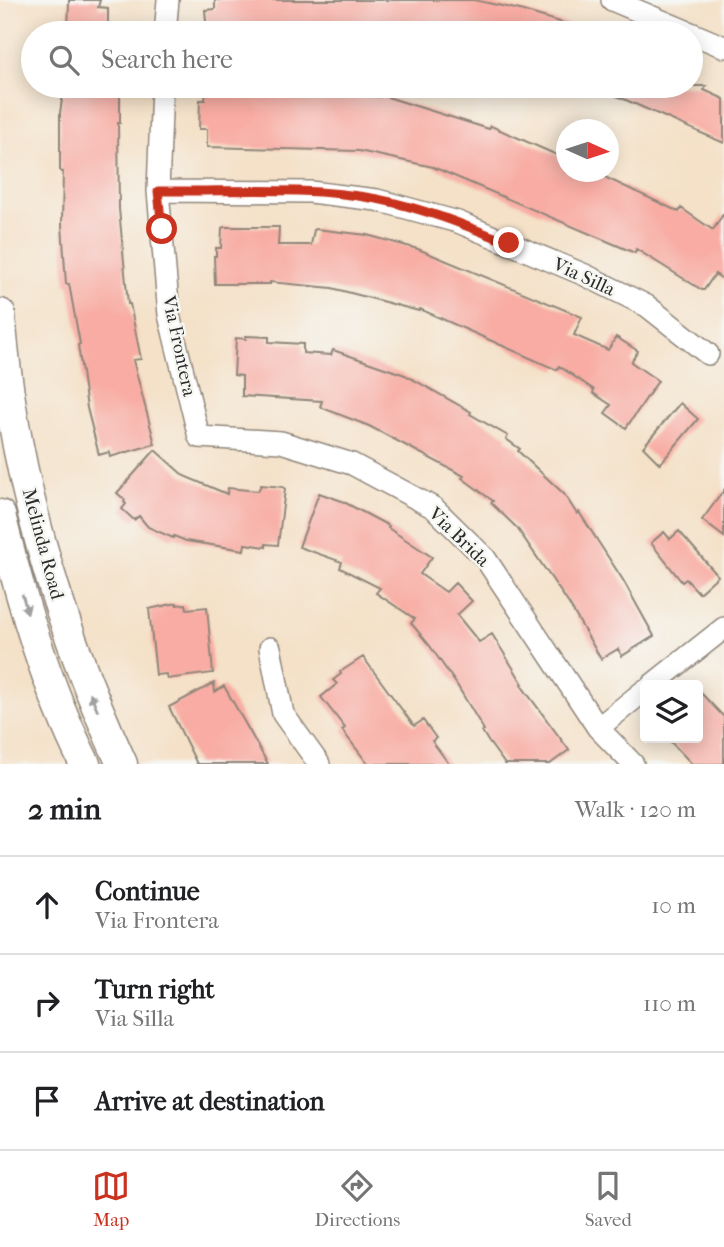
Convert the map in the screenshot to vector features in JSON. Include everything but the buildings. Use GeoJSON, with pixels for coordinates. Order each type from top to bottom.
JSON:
{"type":"FeatureCollection","features":[{"type":"Feature","properties":{"kind":"main road","name":"Melinda Road"},"geometry":{"type":"LineString","coordinates":[[0,314],[6,419],[68,631],[87,684],[122,764]]}},
{"type":"Feature","properties":{"kind":"main road","name":"Melinda Road"},"geometry":{"type":"LineString","coordinates":[[0,514],[43,659],[85,764]]}},
{"type":"Feature","properties":{"kind":"street"},"geometry":{"type":"LineString","coordinates":[[166,21],[168,0]]}},
{"type":"Feature","properties":{"kind":"street"},"geometry":{"type":"LineString","coordinates":[[612,0],[662,21]]}},
{"type":"Feature","properties":{"kind":"street"},"geometry":{"type":"LineString","coordinates":[[703,38],[724,47]]}},
{"type":"Feature","properties":{"kind":"street","name":"Via Frontera"},"geometry":{"type":"LineString","coordinates":[[162,98],[158,191],[169,315],[200,437]]}},
{"type":"Feature","properties":{"kind":"street","name":"Via Silla"},"geometry":{"type":"LineString","coordinates":[[158,191],[310,192],[377,200],[458,222],[585,275],[647,306],[708,354]]}},
{"type":"Feature","properties":{"kind":"street","name":"Via Brida"},"geometry":{"type":"LineString","coordinates":[[200,437],[281,442],[352,464],[434,509],[485,558],[598,728],[633,764]]}},
{"type":"Feature","properties":{"kind":"street"},"geometry":{"type":"LineString","coordinates":[[658,680],[724,628]]}},
{"type":"Feature","properties":{"kind":"street"},"geometry":{"type":"LineString","coordinates":[[270,648],[283,714],[319,764]]}},
{"type":"Feature","properties":{"kind":"street"},"geometry":{"type":"LineString","coordinates":[[598,728],[640,694]]}},
{"type":"Feature","properties":{"kind":"route"},"geometry":{"type":"LineString","coordinates":[[162,229],[158,191],[310,192],[377,200],[458,222],[509,243]]}}]}
